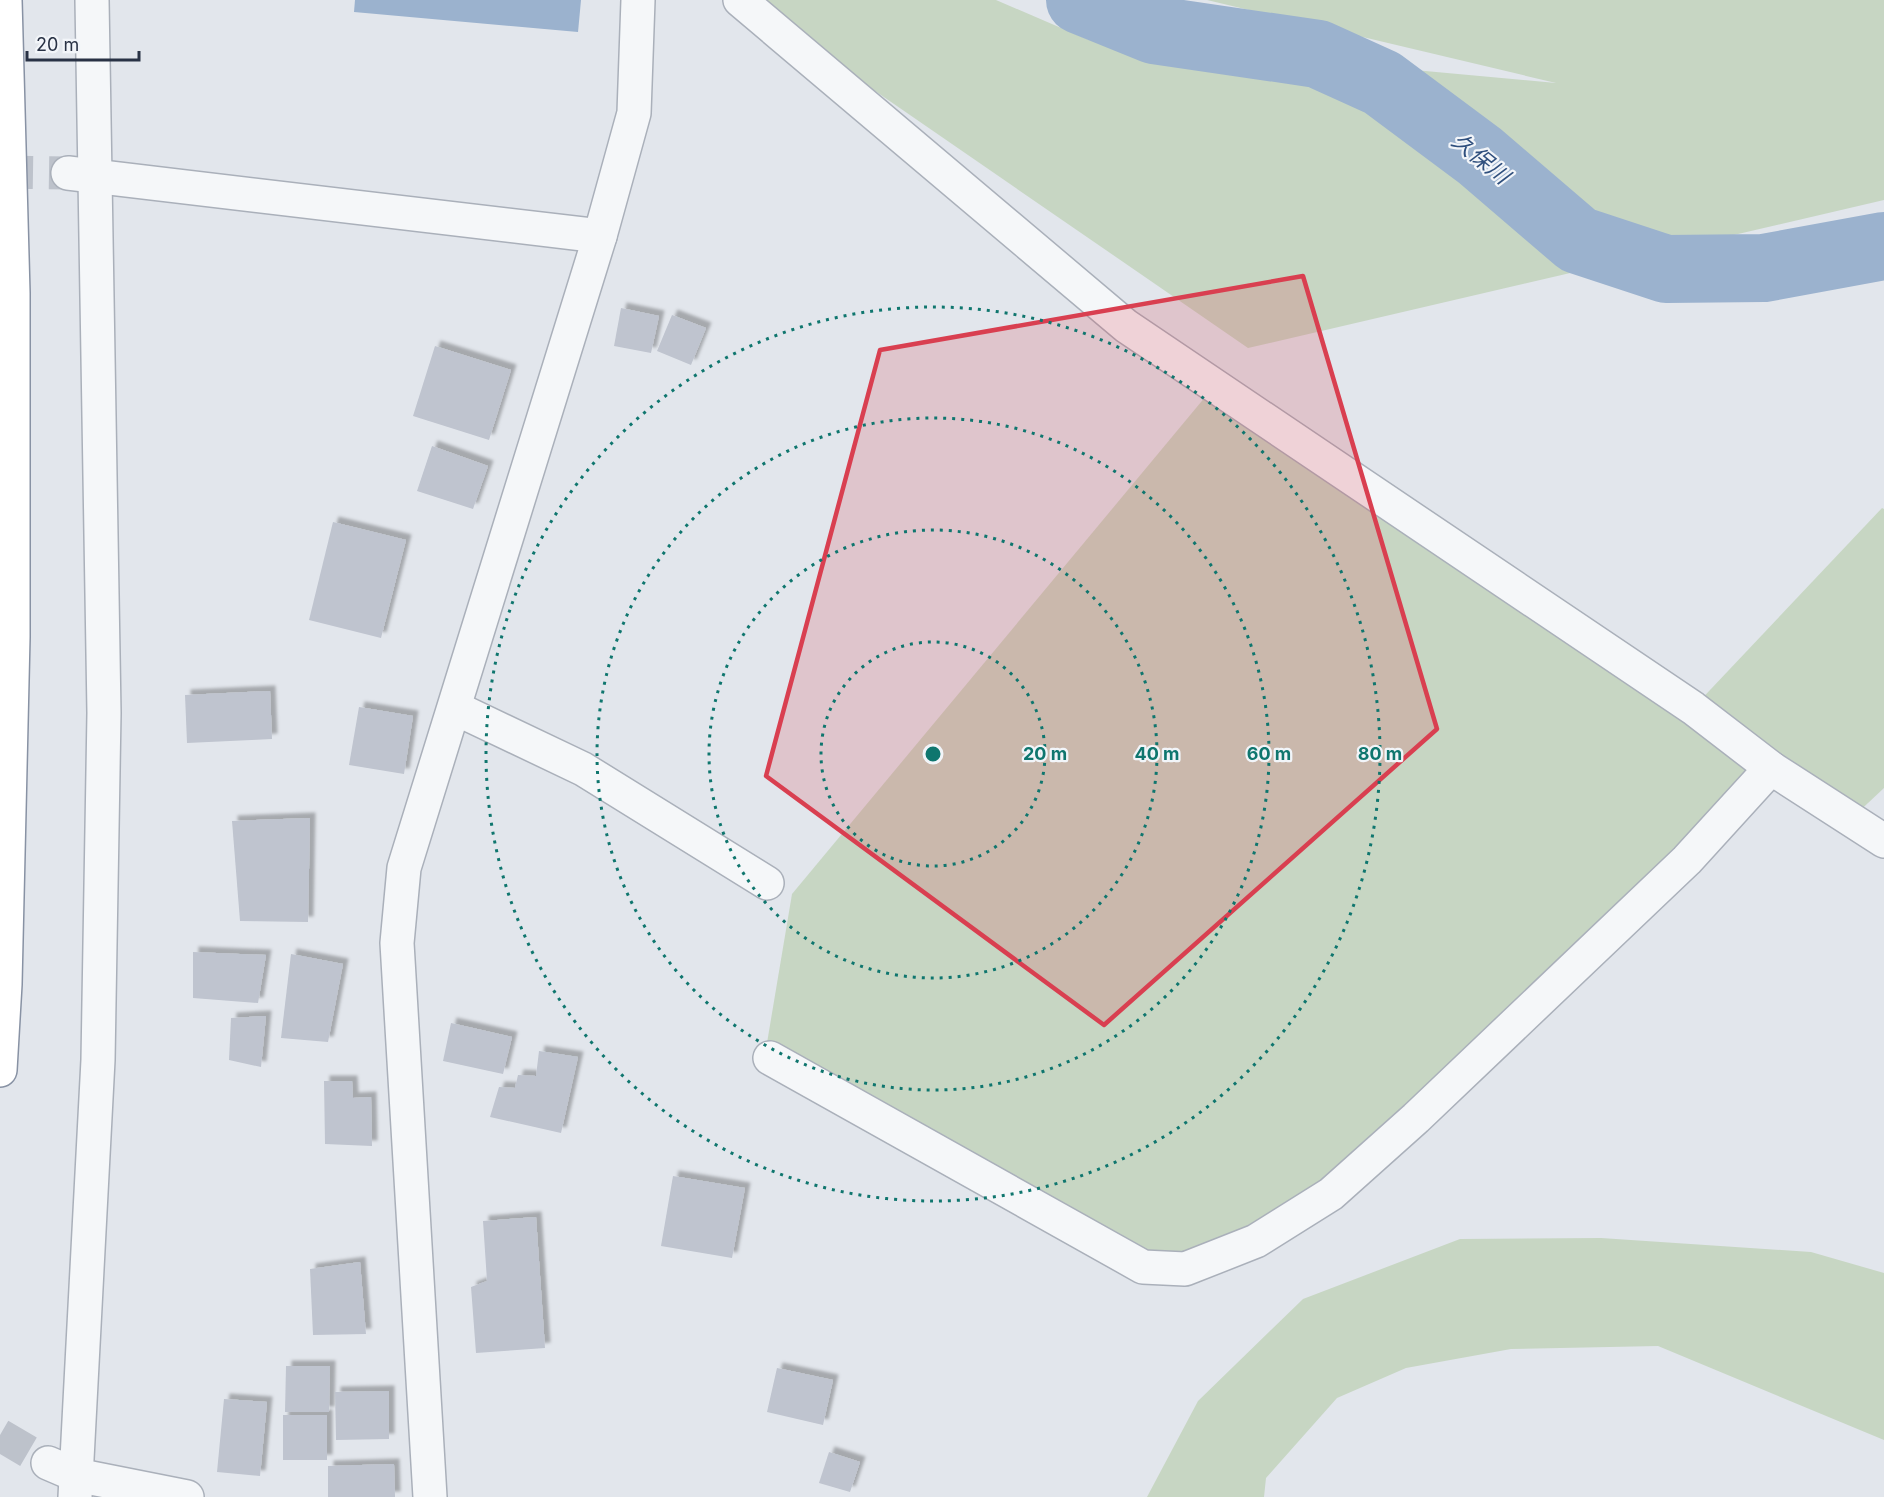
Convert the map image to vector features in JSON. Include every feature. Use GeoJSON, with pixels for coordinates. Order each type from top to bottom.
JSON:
{"type":"FeatureCollection","features":[{"type":"Feature","properties":{"kind":"highway"},"geometry":{"type":"LineString","coordinates":[[0,1070],[5,984],[13,613],[13,293],[5,0]]}},
{"type":"Feature","properties":{"kind":"street"},"geometry":{"type":"LineString","coordinates":[[92,0],[82,175],[104,737],[98,1060],[67,1478],[187,1497]]}},
{"type":"Feature","properties":{"kind":"street"},"geometry":{"type":"LineString","coordinates":[[430,1497],[397,943],[404,868],[600,236],[634,112],[638,0]]}},
{"type":"Feature","properties":{"kind":"street"},"geometry":{"type":"LineString","coordinates":[[740,0],[1126,326],[1693,708],[1771,768],[1884,841]]}},
{"type":"Feature","properties":{"kind":"street"},"geometry":{"type":"LineString","coordinates":[[82,175],[600,236]]}},
{"type":"Feature","properties":{"kind":"street"},"geometry":{"type":"LineString","coordinates":[[455,708],[583,769],[767,884]]}},
{"type":"Feature","properties":{"kind":"street"},"geometry":{"type":"LineString","coordinates":[[770,1058],[1143,1267],[1185,1269],[1256,1241],[1331,1194],[1416,1118],[1687,860],[1771,768]]}},
{"type":"Feature","properties":{"kind":"highlighted area"},"geometry":{"type":"Polygon","coordinates":[[[1303,276],[1437,729],[1104,1025],[766,776],[880,350],[1303,276]]]}},
{"type":"Feature","properties":{"kind":"green space"},"geometry":{"type":"Polygon","coordinates":[[[743,0],[996,0],[1089,40],[1556,83],[1207,0],[1884,0],[1884,200],[1248,348],[743,0]]]}},
{"type":"Feature","properties":{"kind":"green space"},"geometry":{"type":"Polygon","coordinates":[[[1211,390],[1771,768],[1299,1228],[1169,1268],[767,1043],[792,894],[1211,390]]]}},
{"type":"Feature","properties":{"kind":"green space"},"geometry":{"type":"Polygon","coordinates":[[[1882,508],[1884,509],[1884,788],[1851,819],[1693,708],[1882,508]]]}},
{"type":"Feature","properties":{"kind":"green space"},"geometry":{"type":"Polygon","coordinates":[[[1601,1238],[1811,1252],[1884,1273],[1884,1440],[1658,1346],[1511,1349],[1406,1368],[1337,1398],[1266,1478],[1264,1497],[1147,1497],[1198,1401],[1303,1299],[1460,1239],[1601,1238]]]}},
{"type":"Feature","properties":{"kind":"water"},"geometry":{"type":"Polygon","coordinates":[[[355,0],[581,0],[578,32],[354,12],[355,0]]]}},
{"type":"Feature","properties":{"kind":"building"},"geometry":{"type":"Polygon","coordinates":[[[621,308],[659,316],[651,353],[614,346],[621,308]]]}},
{"type":"Feature","properties":{"kind":"building"},"geometry":{"type":"Polygon","coordinates":[[[672,315],[706,328],[691,365],[657,351],[672,315]]]}},
{"type":"Feature","properties":{"kind":"building"},"geometry":{"type":"Polygon","coordinates":[[[435,346],[511,370],[489,440],[413,416],[435,346]]]}},
{"type":"Feature","properties":{"kind":"building"},"geometry":{"type":"Polygon","coordinates":[[[432,446],[488,466],[473,509],[417,491],[432,446]]]}},
{"type":"Feature","properties":{"kind":"building"},"geometry":{"type":"Polygon","coordinates":[[[333,522],[406,540],[381,638],[309,620],[333,522]]]}},
{"type":"Feature","properties":{"kind":"building"},"geometry":{"type":"Polygon","coordinates":[[[270,691],[272,739],[187,743],[185,695],[270,691]]]}},
{"type":"Feature","properties":{"kind":"building"},"geometry":{"type":"Polygon","coordinates":[[[359,707],[413,716],[404,774],[349,765],[359,707]]]}},
{"type":"Feature","properties":{"kind":"building"},"geometry":{"type":"Polygon","coordinates":[[[310,818],[308,922],[240,921],[232,821],[310,818]]]}},
{"type":"Feature","properties":{"kind":"building"},"geometry":{"type":"Polygon","coordinates":[[[193,952],[266,955],[258,1003],[193,998],[193,952]]]}},
{"type":"Feature","properties":{"kind":"building"},"geometry":{"type":"Polygon","coordinates":[[[291,954],[343,964],[328,1042],[281,1038],[291,954]]]}},
{"type":"Feature","properties":{"kind":"building"},"geometry":{"type":"Polygon","coordinates":[[[266,1016],[261,1067],[229,1060],[231,1018],[266,1016]]]}},
{"type":"Feature","properties":{"kind":"building"},"geometry":{"type":"Polygon","coordinates":[[[451,1023],[512,1037],[503,1074],[443,1061],[451,1023]]]}},
{"type":"Feature","properties":{"kind":"building"},"geometry":{"type":"Polygon","coordinates":[[[539,1051],[578,1057],[561,1133],[490,1117],[499,1087],[515,1088],[518,1075],[536,1076],[539,1051]]]}},
{"type":"Feature","properties":{"kind":"building"},"geometry":{"type":"Polygon","coordinates":[[[324,1081],[352,1081],[353,1098],[371,1097],[372,1146],[325,1144],[324,1081]]]}},
{"type":"Feature","properties":{"kind":"building"},"geometry":{"type":"Polygon","coordinates":[[[673,1176],[745,1188],[732,1258],[661,1246],[673,1176]]]}},
{"type":"Feature","properties":{"kind":"building"},"geometry":{"type":"Polygon","coordinates":[[[536,1217],[545,1348],[476,1353],[471,1287],[487,1281],[483,1221],[536,1217]]]}},
{"type":"Feature","properties":{"kind":"building"},"geometry":{"type":"Polygon","coordinates":[[[360,1262],[366,1334],[313,1335],[310,1269],[360,1262]]]}},
{"type":"Feature","properties":{"kind":"building"},"geometry":{"type":"Polygon","coordinates":[[[286,1366],[330,1366],[329,1412],[285,1412],[286,1366]]]}},
{"type":"Feature","properties":{"kind":"building"},"geometry":{"type":"Polygon","coordinates":[[[777,1368],[833,1380],[823,1425],[767,1412],[777,1368]]]}},
{"type":"Feature","properties":{"kind":"building"},"geometry":{"type":"Polygon","coordinates":[[[389,1391],[389,1439],[336,1440],[335,1392],[389,1391]]]}},
{"type":"Feature","properties":{"kind":"building"},"geometry":{"type":"Polygon","coordinates":[[[224,1399],[267,1402],[260,1476],[217,1472],[224,1399]]]}},
{"type":"Feature","properties":{"kind":"building"},"geometry":{"type":"Polygon","coordinates":[[[283,1415],[327,1415],[327,1460],[283,1460],[283,1415]]]}},
{"type":"Feature","properties":{"kind":"building"},"geometry":{"type":"Polygon","coordinates":[[[829,1452],[860,1462],[850,1492],[819,1483],[829,1452]]]}},
{"type":"Feature","properties":{"kind":"building"},"geometry":{"type":"Polygon","coordinates":[[[394,1464],[395,1497],[328,1497],[328,1466],[394,1464]]]}},
{"type":"Feature","properties":{"kind":"waterway","name":"久保川"},"geometry":{"type":"LineString","coordinates":[[1080,0],[1154,30],[1318,54],[1382,83],[1480,156],[1578,240],[1666,269],[1764,268],[1884,246]]}},
{"type":"Feature","properties":{"kind":"tunnel"},"geometry":{"type":"LineString","coordinates":[[0,172],[68,173]]}},
{"type":"Feature","properties":{"kind":"tunnel"},"geometry":{"type":"LineString","coordinates":[[0,1435],[48,1463]]}}]}
